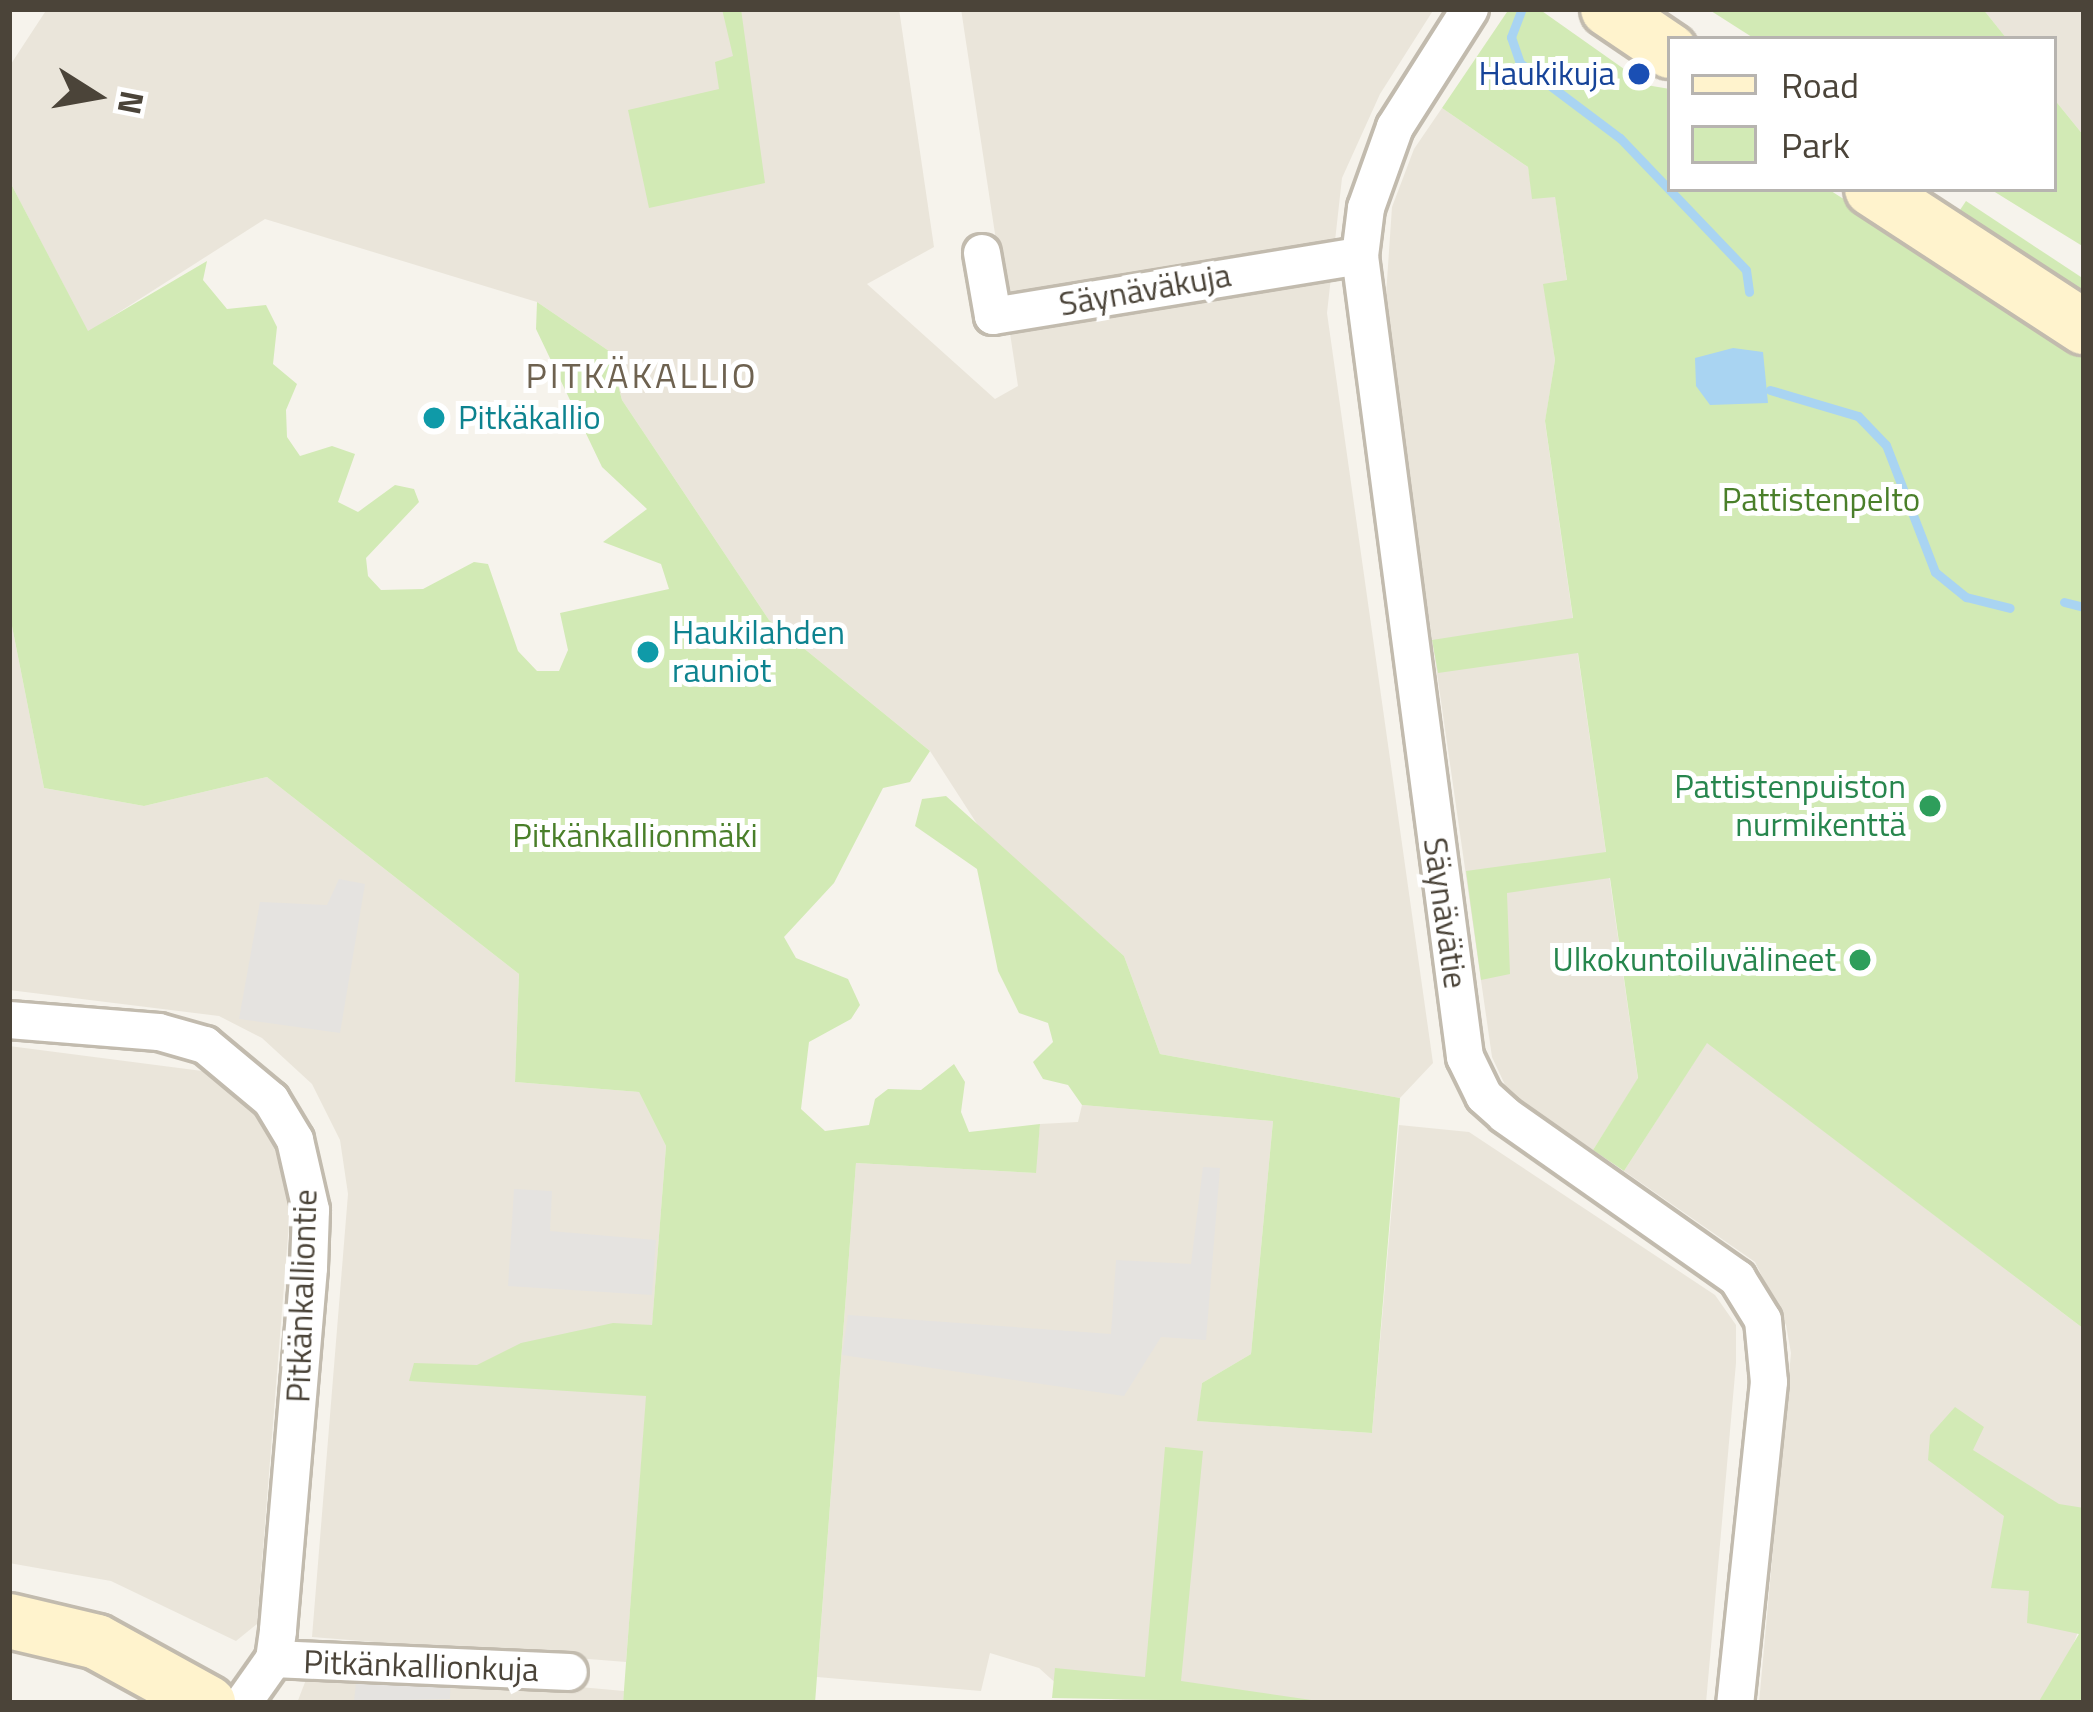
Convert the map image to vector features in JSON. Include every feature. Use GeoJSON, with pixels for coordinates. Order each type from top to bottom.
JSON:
{"type":"FeatureCollection","features":[{"type":"Feature","properties":{"kind":"street","name":"Säynävätie"},"geometry":{"type":"LineString","coordinates":[[1470,9],[1395,127],[1366,208],[1360,256],[1472,1077],[1505,1115],[1737,1278],[1763,1320],[1769,1382],[1735,1703]]}},
{"type":"Feature","properties":{"kind":"street"},"geometry":{"type":"LineString","coordinates":[[1608,9],[1667,49]]}},
{"type":"Feature","properties":{"kind":"street"},"geometry":{"type":"LineString","coordinates":[[1877,192],[2084,327]]}},
{"type":"Feature","properties":{"kind":"street","name":"Säynäväkuja"},"geometry":{"type":"LineString","coordinates":[[982,253],[993,316],[1360,256]]}},
{"type":"Feature","properties":{"kind":"street","name":"Pitkänkalliontie"},"geometry":{"type":"LineString","coordinates":[[9,1020],[159,1032],[205,1045],[271,1100],[295,1140],[311,1210],[309,1268],[274,1659]]}},
{"type":"Feature","properties":{"kind":"street"},"geometry":{"type":"LineString","coordinates":[[9,1621],[97,1642],[208,1703]]}},
{"type":"Feature","properties":{"kind":"street"},"geometry":{"type":"LineString","coordinates":[[243,1703],[274,1659]]}},
{"type":"Feature","properties":{"kind":"street","name":"Pitkänkallionkuja"},"geometry":{"type":"LineString","coordinates":[[274,1659],[568,1672]]}},
{"type":"Feature","properties":{"kind":"shaded area"},"geometry":{"type":"Polygon","coordinates":[[[47,9],[899,9],[934,247],[867,284],[995,399],[1018,386],[961,9],[1434,9],[1380,94],[1342,178],[1327,313],[1433,1063],[1400,1098],[1160,1054],[1124,956],[981,830],[930,751],[769,620],[622,400],[609,351],[537,302],[265,219],[88,332],[9,180],[9,67],[47,9]]]}},
{"type":"Feature","properties":{"kind":"shaded area"},"geometry":{"type":"Polygon","coordinates":[[[1983,9],[2084,9],[2084,136],[2057,103],[2057,36],[2005,36],[1983,9]]]}},
{"type":"Feature","properties":{"kind":"shaded area"},"geometry":{"type":"Polygon","coordinates":[[[1442,108],[1528,167],[1533,198],[1555,196],[1567,281],[1544,285],[1555,360],[1545,422],[1638,1079],[1593,1150],[1530,1110],[1506,1087],[1492,1057],[1385,310],[1392,207],[1414,149],[1442,108]]]}},
{"type":"Feature","properties":{"kind":"shaded area"},"geometry":{"type":"Polygon","coordinates":[[[9,611],[44,788],[144,806],[267,777],[519,974],[515,1082],[639,1092],[666,1146],[626,1662],[312,1637],[348,1194],[340,1140],[312,1084],[262,1038],[219,1016],[9,990],[9,611]]]}},
{"type":"Feature","properties":{"kind":"shaded area"},"geometry":{"type":"Polygon","coordinates":[[[339,879],[365,884],[340,1033],[239,1019],[260,902],[327,905],[339,879]]]}},
{"type":"Feature","properties":{"kind":"shaded area"},"geometry":{"type":"Polygon","coordinates":[[[1707,1042],[2084,1329],[2084,1616],[2062,1674],[2038,1703],[1759,1703],[1791,1353],[1786,1325],[1755,1262],[1624,1171],[1707,1042]]]}},
{"type":"Feature","properties":{"kind":"shaded area"},"geometry":{"type":"Polygon","coordinates":[[[9,1046],[210,1072],[269,1122],[285,1156],[291,1198],[257,1624],[236,1641],[111,1581],[9,1563],[9,1046]]]}},
{"type":"Feature","properties":{"kind":"shaded area"},"geometry":{"type":"Polygon","coordinates":[[[1082,1105],[1273,1121],[1251,1354],[1202,1383],[1198,1421],[1372,1433],[1399,1125],[1469,1132],[1715,1295],[1736,1325],[1736,1363],[1706,1703],[1167,1703],[1070,1696],[1039,1668],[990,1653],[981,1691],[817,1677],[856,1163],[1035,1173],[1040,1124],[1078,1122],[1082,1105]]]}},
{"type":"Feature","properties":{"kind":"shaded area"},"geometry":{"type":"Polygon","coordinates":[[[1203,1167],[1220,1168],[1206,1340],[1161,1337],[1124,1396],[842,1355],[848,1315],[1111,1334],[1116,1260],[1191,1264],[1203,1167]]]}},
{"type":"Feature","properties":{"kind":"shaded area"},"geometry":{"type":"Polygon","coordinates":[[[514,1189],[552,1191],[550,1231],[656,1240],[652,1295],[508,1286],[514,1189]]]}},
{"type":"Feature","properties":{"kind":"shaded area"},"geometry":{"type":"Polygon","coordinates":[[[358,1664],[451,1671],[450,1699],[354,1701],[358,1664]]]}},
{"type":"Feature","properties":{"kind":"shaded area"},"geometry":{"type":"Polygon","coordinates":[[[307,1677],[481,1678],[624,1691],[623,1703],[297,1703],[307,1677]]]}},
{"type":"Feature","properties":{"kind":"green space"},"geometry":{"type":"Polygon","coordinates":[[[722,9],[741,9],[765,183],[649,208],[628,110],[719,89],[715,62],[733,56],[722,9]]]}},
{"type":"Feature","properties":{"kind":"green space","name":"Pattistenpelto"},"geometry":{"type":"Polygon","coordinates":[[[1509,9],[1539,9],[1624,69],[1628,82],[1667,88],[1667,192],[1833,192],[2084,353],[2084,1329],[1707,1043],[1624,1171],[1593,1150],[1638,1078],[1610,878],[1507,893],[1510,974],[1481,980],[1466,871],[1606,852],[1578,653],[1438,673],[1432,640],[1573,618],[1545,421],[1555,360],[1543,284],[1567,280],[1555,197],[1532,199],[1528,167],[1442,108],[1509,9]]]}},
{"type":"Feature","properties":{"kind":"green space"},"geometry":{"type":"Polygon","coordinates":[[[1708,9],[1983,9],[2005,36],[1750,36],[1708,9]]]}},
{"type":"Feature","properties":{"kind":"green space"},"geometry":{"type":"Polygon","coordinates":[[[2057,103],[2084,136],[2084,247],[1995,192],[2057,192],[2057,103]]]}},
{"type":"Feature","properties":{"kind":"green space","name":"Pitkänkallionmäki"},"geometry":{"type":"Polygon","coordinates":[[[9,180],[88,331],[207,261],[203,280],[227,309],[266,305],[277,327],[273,364],[297,384],[286,410],[287,437],[300,456],[332,446],[355,454],[338,502],[358,512],[395,485],[414,489],[419,502],[366,558],[368,576],[381,590],[423,589],[474,562],[488,564],[518,651],[537,671],[559,671],[568,650],[560,613],[669,589],[661,564],[603,542],[647,509],[602,467],[536,329],[537,302],[609,351],[622,400],[769,620],[930,751],[910,782],[883,788],[834,883],[784,937],[796,958],[848,979],[860,1005],[851,1019],[809,1042],[801,1109],[825,1131],[869,1125],[875,1099],[888,1089],[921,1090],[954,1064],[965,1082],[961,1112],[969,1132],[1040,1124],[1036,1173],[856,1163],[815,1703],[623,1703],[646,1396],[409,1381],[414,1363],[477,1365],[521,1343],[613,1323],[652,1325],[666,1146],[639,1092],[515,1082],[519,974],[267,777],[144,806],[44,788],[9,611],[9,180]]]}},
{"type":"Feature","properties":{"kind":"green space"},"geometry":{"type":"Polygon","coordinates":[[[1966,201],[2084,279],[2084,306],[1958,213],[1966,201]]]}},
{"type":"Feature","properties":{"kind":"green space"},"geometry":{"type":"Polygon","coordinates":[[[946,796],[1124,956],[1160,1054],[1400,1098],[1372,1433],[1197,1421],[1202,1383],[1251,1354],[1273,1121],[1082,1105],[1068,1085],[1043,1079],[1033,1062],[1053,1042],[1048,1023],[1019,1013],[998,971],[977,869],[915,826],[922,799],[946,796]]]}},
{"type":"Feature","properties":{"kind":"green space"},"geometry":{"type":"Polygon","coordinates":[[[1955,1407],[1984,1427],[1973,1450],[2059,1504],[2084,1508],[2084,1703],[2038,1703],[2079,1634],[2027,1623],[2029,1591],[1991,1588],[2004,1516],[1928,1460],[1930,1435],[1955,1407]]]}},
{"type":"Feature","properties":{"kind":"green space"},"geometry":{"type":"Polygon","coordinates":[[[1165,1447],[1203,1451],[1181,1681],[1332,1703],[1052,1698],[1055,1668],[1145,1677],[1165,1447]]]}},
{"type":"Feature","properties":{"kind":"water"},"geometry":{"type":"Polygon","coordinates":[[[1733,348],[1763,352],[1768,403],[1710,405],[1696,386],[1695,358],[1733,348]]]}},
{"type":"Feature","properties":{"kind":"waterway"},"geometry":{"type":"LineString","coordinates":[[1521,11],[1511,37],[1520,63],[1620,138],[1667,187]]}},
{"type":"Feature","properties":{"kind":"waterway"},"geometry":{"type":"LineString","coordinates":[[1672,192],[1746,270],[1749,292]]}},
{"type":"Feature","properties":{"kind":"waterway"},"geometry":{"type":"LineString","coordinates":[[1770,390],[1858,416],[1886,445],[1935,572],[1966,597],[2010,608]]}},
{"type":"Feature","properties":{"kind":"waterway"},"geometry":{"type":"LineString","coordinates":[[2064,602],[2084,607]]}},
{"type":"Feature","properties":{"kind":"place","name":"Haukikuja"},"geometry":{"type":"Point","coordinates":[1639,74]}},
{"type":"Feature","properties":{"kind":"place","name":"Pitkäkallio"},"geometry":{"type":"Point","coordinates":[434,418]}},
{"type":"Feature","properties":{"kind":"place","name":"Haukilahden rauniot"},"geometry":{"type":"Point","coordinates":[648,652]}},
{"type":"Feature","properties":{"kind":"place","name":"Pattistenpuiston nurmikenttä"},"geometry":{"type":"Point","coordinates":[1930,806]}},
{"type":"Feature","properties":{"kind":"place","name":"Ulkokuntoiluvälineet"},"geometry":{"type":"Point","coordinates":[1860,960]}},
{"type":"Feature","properties":{"kind":"district","name":"PITKÄKALLIO"},"geometry":{"type":"Point","coordinates":[642,375]}}]}
